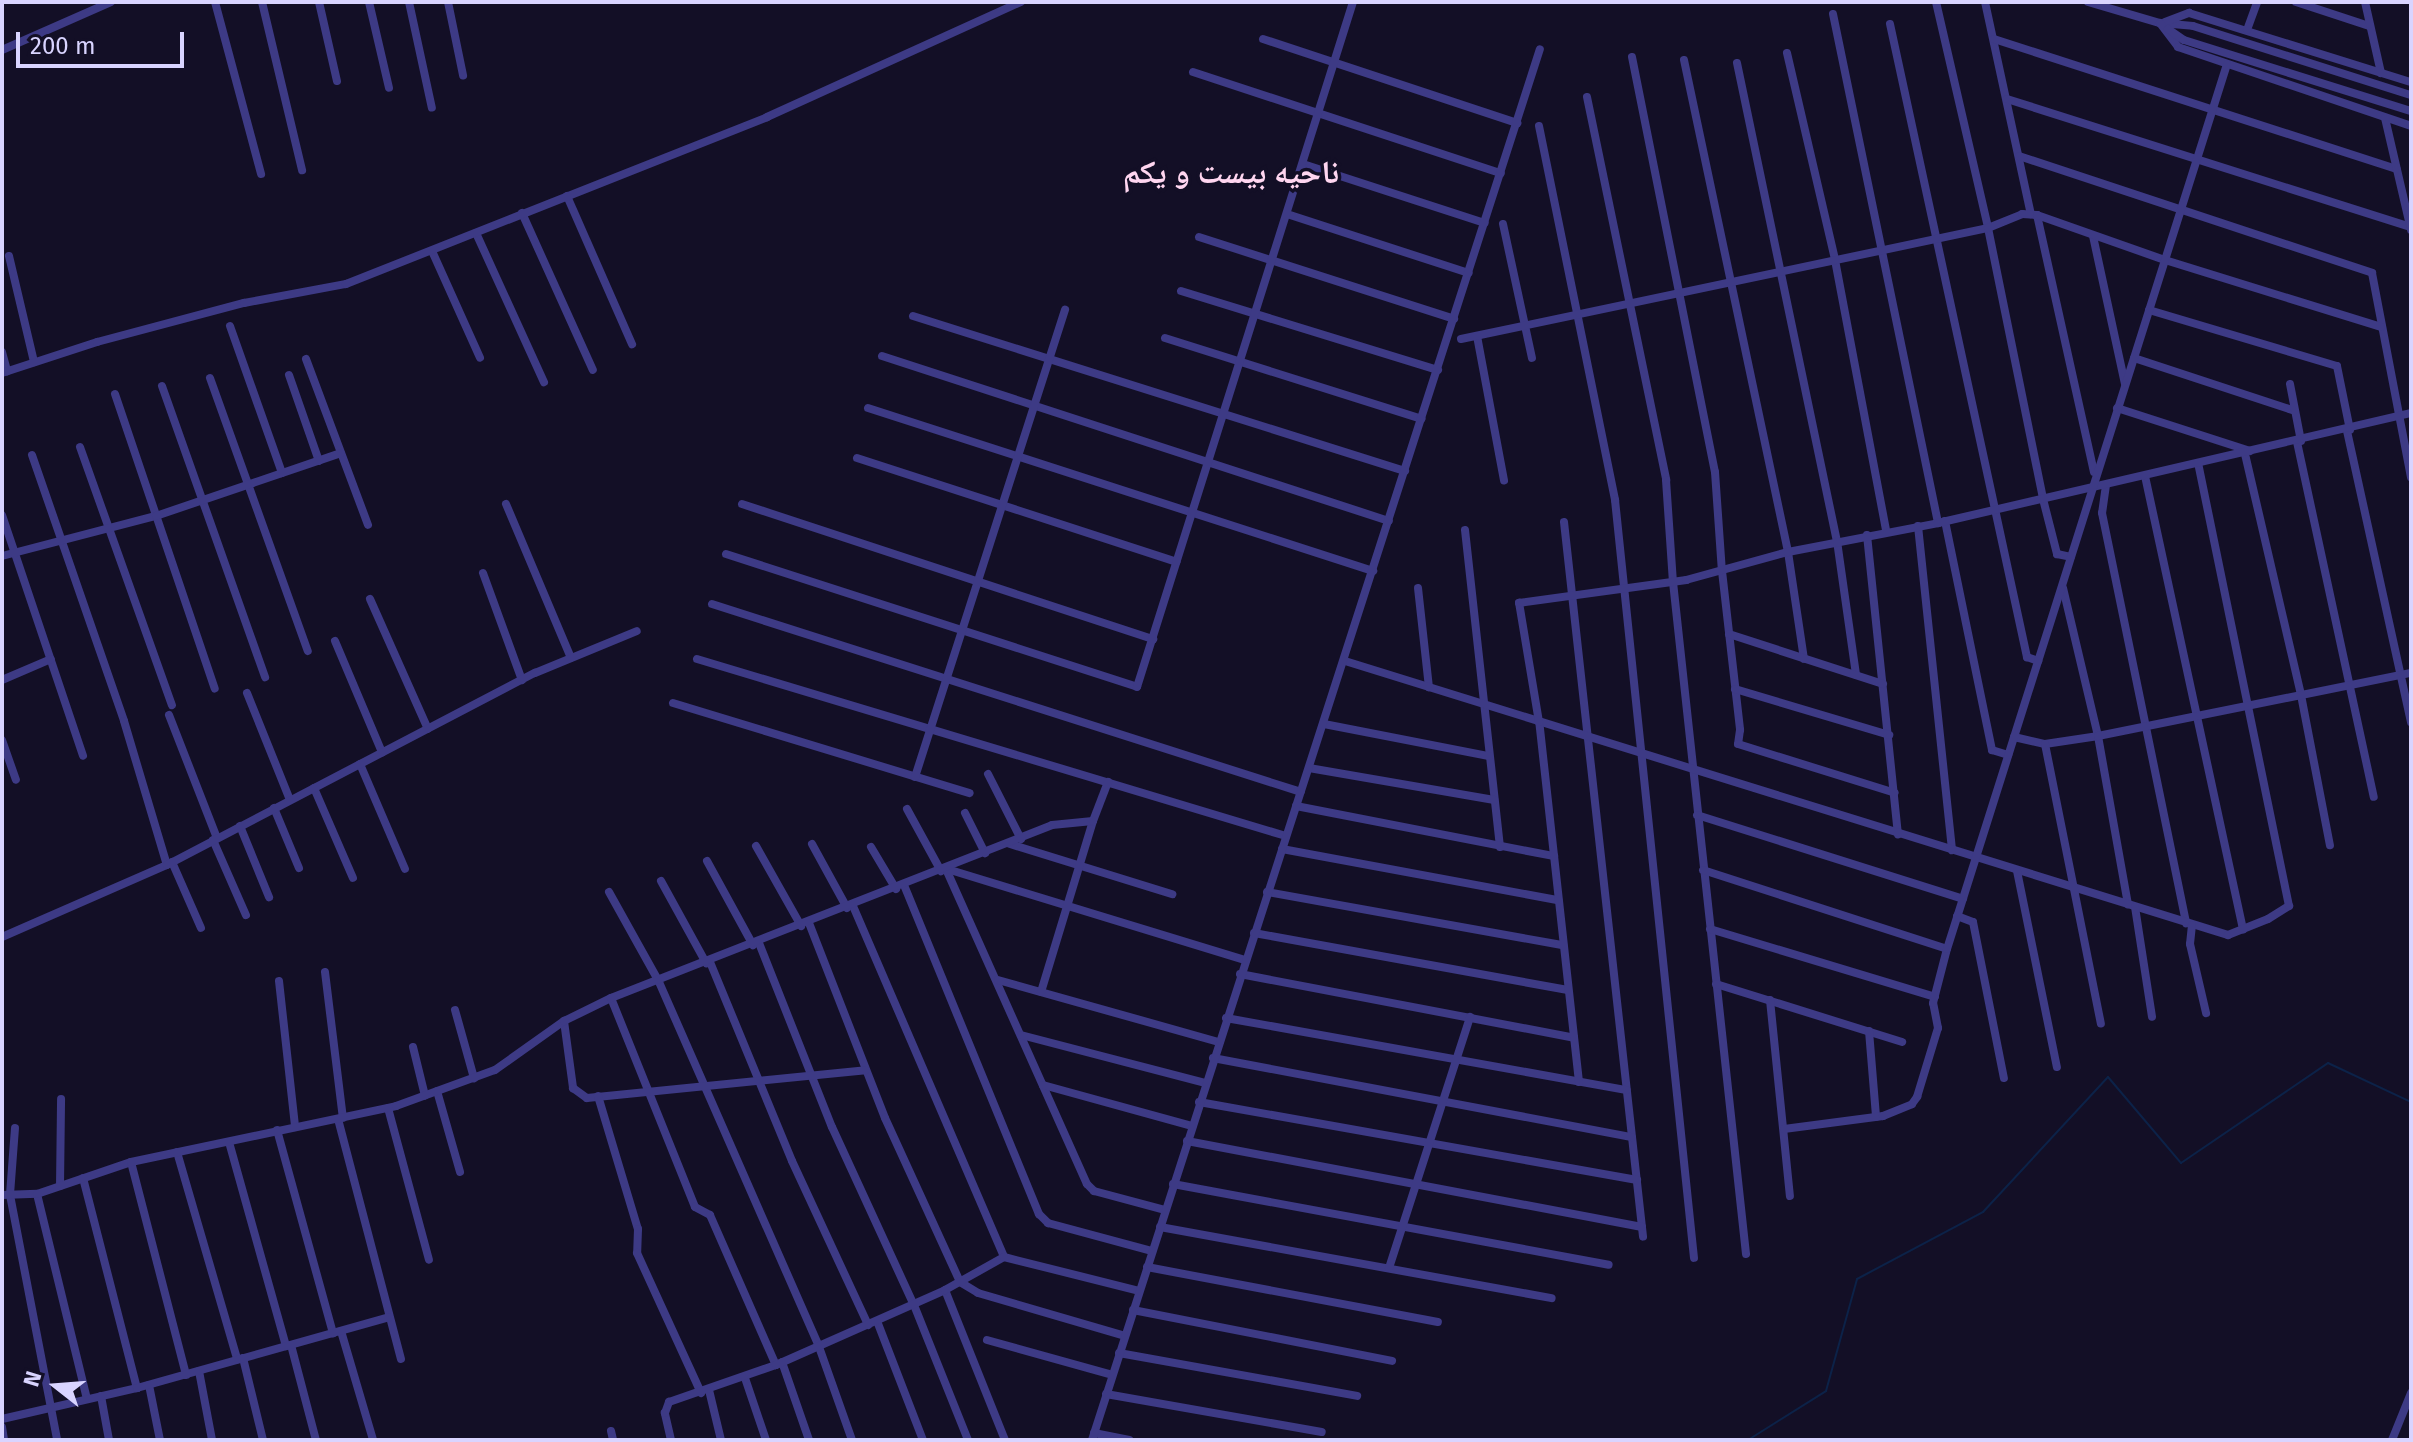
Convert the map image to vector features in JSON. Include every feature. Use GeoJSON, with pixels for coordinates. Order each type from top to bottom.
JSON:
{"type":"FeatureCollection","features":[{"type":"Feature","properties":{"kind":"street"},"geometry":{"type":"LineString","coordinates":[[2,50],[111,2]]}},
{"type":"Feature","properties":{"kind":"street"},"geometry":{"type":"LineString","coordinates":[[215,2],[261,174]]}},
{"type":"Feature","properties":{"kind":"street"},"geometry":{"type":"LineString","coordinates":[[262,2],[302,170]]}},
{"type":"Feature","properties":{"kind":"street"},"geometry":{"type":"LineString","coordinates":[[319,2],[337,81]]}},
{"type":"Feature","properties":{"kind":"street"},"geometry":{"type":"LineString","coordinates":[[369,2],[389,88]]}},
{"type":"Feature","properties":{"kind":"street"},"geometry":{"type":"LineString","coordinates":[[409,2],[432,108]]}},
{"type":"Feature","properties":{"kind":"street"},"geometry":{"type":"LineString","coordinates":[[448,2],[463,75]]}},
{"type":"Feature","properties":{"kind":"street"},"geometry":{"type":"LineString","coordinates":[[2,352],[5,372],[244,303],[346,284],[767,117],[1021,2]]}},
{"type":"Feature","properties":{"kind":"street"},"geometry":{"type":"LineString","coordinates":[[726,554],[1137,687],[1353,2]]}},
{"type":"Feature","properties":{"kind":"street"},"geometry":{"type":"LineString","coordinates":[[1936,2],[1988,228],[2043,499],[2057,554],[2071,557]]}},
{"type":"Feature","properties":{"kind":"street"},"geometry":{"type":"LineString","coordinates":[[1985,2],[2094,474]]}},
{"type":"Feature","properties":{"kind":"street"},"geometry":{"type":"LineString","coordinates":[[2088,2],[2160,23],[2193,26],[2411,95]]}},
{"type":"Feature","properties":{"kind":"street"},"geometry":{"type":"LineString","coordinates":[[2247,30],[2257,2]]}},
{"type":"Feature","properties":{"kind":"street"},"geometry":{"type":"LineString","coordinates":[[2296,2],[2369,26]]}},
{"type":"Feature","properties":{"kind":"street"},"geometry":{"type":"LineString","coordinates":[[2365,2],[2381,73]]}},
{"type":"Feature","properties":{"kind":"street"},"geometry":{"type":"LineString","coordinates":[[2160,23],[2189,13],[2411,82]]}},
{"type":"Feature","properties":{"kind":"street"},"geometry":{"type":"LineString","coordinates":[[1833,14],[1992,750],[2008,755]]}},
{"type":"Feature","properties":{"kind":"street"},"geometry":{"type":"LineString","coordinates":[[2160,23],[2178,47],[2411,126]]}},
{"type":"Feature","properties":{"kind":"street"},"geometry":{"type":"LineString","coordinates":[[2160,23],[2184,40],[2411,111]]}},
{"type":"Feature","properties":{"kind":"street"},"geometry":{"type":"LineString","coordinates":[[1890,24],[1934,239],[2027,657],[2038,661]]}},
{"type":"Feature","properties":{"kind":"street"},"geometry":{"type":"LineString","coordinates":[[1263,39],[1517,123]]}},
{"type":"Feature","properties":{"kind":"street"},"geometry":{"type":"LineString","coordinates":[[1994,39],[2397,169]]}},
{"type":"Feature","properties":{"kind":"street"},"geometry":{"type":"LineString","coordinates":[[1129,1440],[1093,1437],[1244,960],[1345,661],[1540,49]]}},
{"type":"Feature","properties":{"kind":"street"},"geometry":{"type":"LineString","coordinates":[[1787,53],[1835,260],[1886,531]]}},
{"type":"Feature","properties":{"kind":"street"},"geometry":{"type":"LineString","coordinates":[[1632,57],[1715,472],[1722,571],[1740,730],[1738,744],[1895,793]]}},
{"type":"Feature","properties":{"kind":"street"},"geometry":{"type":"LineString","coordinates":[[1684,60],[1788,552],[1804,659]]}},
{"type":"Feature","properties":{"kind":"street"},"geometry":{"type":"LineString","coordinates":[[1737,63],[1837,541],[1856,675]]}},
{"type":"Feature","properties":{"kind":"street"},"geometry":{"type":"LineString","coordinates":[[1784,1129],[1876,1117],[1912,1104],[1917,1097],[1938,1028],[1935,997],[1947,949],[2093,488],[2094,474],[2227,64]]}},
{"type":"Feature","properties":{"kind":"street"},"geometry":{"type":"LineString","coordinates":[[1193,72],[1501,173]]}},
{"type":"Feature","properties":{"kind":"street"},"geometry":{"type":"LineString","coordinates":[[1587,97],[1666,480],[1692,769],[1746,1254]]}},
{"type":"Feature","properties":{"kind":"street"},"geometry":{"type":"LineString","coordinates":[[2007,99],[2411,229]]}},
{"type":"Feature","properties":{"kind":"street"},"geometry":{"type":"LineString","coordinates":[[2385,118],[2411,229]]}},
{"type":"Feature","properties":{"kind":"street"},"geometry":{"type":"LineString","coordinates":[[1539,126],[1615,500],[1694,1258]]}},
{"type":"Feature","properties":{"kind":"street"},"geometry":{"type":"LineString","coordinates":[[2019,156],[2372,273],[2411,477]]}},
{"type":"Feature","properties":{"kind":"street"},"geometry":{"type":"LineString","coordinates":[[1303,164],[1485,223]]}},
{"type":"Feature","properties":{"kind":"street"},"geometry":{"type":"LineString","coordinates":[[567,196],[632,344]]}},
{"type":"Feature","properties":{"kind":"street"},"geometry":{"type":"LineString","coordinates":[[522,213],[593,370]]}},
{"type":"Feature","properties":{"kind":"street"},"geometry":{"type":"LineString","coordinates":[[1287,214],[1469,273]]}},
{"type":"Feature","properties":{"kind":"street"},"geometry":{"type":"LineString","coordinates":[[1461,339],[1988,228],[2022,214],[2034,214],[2165,260],[2381,327]]}},
{"type":"Feature","properties":{"kind":"street"},"geometry":{"type":"LineString","coordinates":[[1503,224],[1532,358]]}},
{"type":"Feature","properties":{"kind":"street"},"geometry":{"type":"LineString","coordinates":[[476,233],[544,382]]}},
{"type":"Feature","properties":{"kind":"street"},"geometry":{"type":"LineString","coordinates":[[2093,236],[2125,385]]}},
{"type":"Feature","properties":{"kind":"street"},"geometry":{"type":"LineString","coordinates":[[1199,237],[1454,319]]}},
{"type":"Feature","properties":{"kind":"street"},"geometry":{"type":"LineString","coordinates":[[432,251],[480,358]]}},
{"type":"Feature","properties":{"kind":"street"},"geometry":{"type":"LineString","coordinates":[[9,256],[34,362]]}},
{"type":"Feature","properties":{"kind":"street"},"geometry":{"type":"LineString","coordinates":[[1181,291],[1438,370]]}},
{"type":"Feature","properties":{"kind":"street"},"geometry":{"type":"LineString","coordinates":[[915,777],[1065,309]]}},
{"type":"Feature","properties":{"kind":"street"},"geometry":{"type":"LineString","coordinates":[[2149,310],[2337,366],[2411,722]]}},
{"type":"Feature","properties":{"kind":"street"},"geometry":{"type":"LineString","coordinates":[[913,316],[1405,471]]}},
{"type":"Feature","properties":{"kind":"street"},"geometry":{"type":"LineString","coordinates":[[230,326],[282,473]]}},
{"type":"Feature","properties":{"kind":"street"},"geometry":{"type":"LineString","coordinates":[[1477,336],[1504,480]]}},
{"type":"Feature","properties":{"kind":"street"},"geometry":{"type":"LineString","coordinates":[[1165,338],[1422,419]]}},
{"type":"Feature","properties":{"kind":"street"},"geometry":{"type":"LineString","coordinates":[[882,356],[1389,521]]}},
{"type":"Feature","properties":{"kind":"street"},"geometry":{"type":"LineString","coordinates":[[2134,358],[2295,411]]}},
{"type":"Feature","properties":{"kind":"street"},"geometry":{"type":"LineString","coordinates":[[306,359],[368,525]]}},
{"type":"Feature","properties":{"kind":"street"},"geometry":{"type":"LineString","coordinates":[[289,375],[319,461]]}},
{"type":"Feature","properties":{"kind":"street"},"geometry":{"type":"LineString","coordinates":[[210,378],[308,651]]}},
{"type":"Feature","properties":{"kind":"street"},"geometry":{"type":"LineString","coordinates":[[2290,384],[2299,441],[2374,797]]}},
{"type":"Feature","properties":{"kind":"street"},"geometry":{"type":"LineString","coordinates":[[162,386],[265,677]]}},
{"type":"Feature","properties":{"kind":"street"},"geometry":{"type":"LineString","coordinates":[[115,394],[215,689]]}},
{"type":"Feature","properties":{"kind":"street"},"geometry":{"type":"LineString","coordinates":[[868,408],[1373,571]]}},
{"type":"Feature","properties":{"kind":"street"},"geometry":{"type":"LineString","coordinates":[[2117,408],[2249,453]]}},
{"type":"Feature","properties":{"kind":"street"},"geometry":{"type":"LineString","coordinates":[[1579,1082],[1539,722],[1519,603],[1673,582],[1788,552],[1942,522],[2411,413]]}},
{"type":"Feature","properties":{"kind":"street"},"geometry":{"type":"LineString","coordinates":[[80,447],[172,705]]}},
{"type":"Feature","properties":{"kind":"street"},"geometry":{"type":"LineString","coordinates":[[2,556],[156,516],[341,453]]}},
{"type":"Feature","properties":{"kind":"street"},"geometry":{"type":"LineString","coordinates":[[2249,453],[2330,845]]}},
{"type":"Feature","properties":{"kind":"street"},"geometry":{"type":"LineString","coordinates":[[32,455],[124,721],[169,863],[201,928]]}},
{"type":"Feature","properties":{"kind":"street"},"geometry":{"type":"LineString","coordinates":[[857,458],[1177,562]]}},
{"type":"Feature","properties":{"kind":"street"},"geometry":{"type":"LineString","coordinates":[[1345,661],[2228,935],[2289,906],[2198,463]]}},
{"type":"Feature","properties":{"kind":"street"},"geometry":{"type":"LineString","coordinates":[[2145,476],[2243,930]]}},
{"type":"Feature","properties":{"kind":"street"},"geometry":{"type":"LineString","coordinates":[[2106,485],[2102,513],[2206,1013]]}},
{"type":"Feature","properties":{"kind":"street"},"geometry":{"type":"LineString","coordinates":[[506,504],[571,658]]}},
{"type":"Feature","properties":{"kind":"street"},"geometry":{"type":"LineString","coordinates":[[742,504],[1153,639]]}},
{"type":"Feature","properties":{"kind":"street"},"geometry":{"type":"LineString","coordinates":[[2,515],[83,756]]}},
{"type":"Feature","properties":{"kind":"street"},"geometry":{"type":"LineString","coordinates":[[1187,1141],[1416,1184],[1642,1232],[1564,522]]}},
{"type":"Feature","properties":{"kind":"street"},"geometry":{"type":"LineString","coordinates":[[1918,526],[1952,850]]}},
{"type":"Feature","properties":{"kind":"street"},"geometry":{"type":"LineString","coordinates":[[1465,530],[1500,847]]}},
{"type":"Feature","properties":{"kind":"street"},"geometry":{"type":"LineString","coordinates":[[1867,535],[1898,834]]}},
{"type":"Feature","properties":{"kind":"street"},"geometry":{"type":"LineString","coordinates":[[483,573],[522,680]]}},
{"type":"Feature","properties":{"kind":"street"},"geometry":{"type":"LineString","coordinates":[[2062,585],[2098,736],[2152,1017]]}},
{"type":"Feature","properties":{"kind":"street"},"geometry":{"type":"LineString","coordinates":[[1418,588],[1429,687]]}},
{"type":"Feature","properties":{"kind":"street"},"geometry":{"type":"LineString","coordinates":[[370,599],[428,729]]}},
{"type":"Feature","properties":{"kind":"street"},"geometry":{"type":"LineString","coordinates":[[712,604],[1301,792]]}},
{"type":"Feature","properties":{"kind":"street"},"geometry":{"type":"LineString","coordinates":[[2,937],[169,863],[522,680],[637,631]]}},
{"type":"Feature","properties":{"kind":"street"},"geometry":{"type":"LineString","coordinates":[[1729,634],[1883,684]]}},
{"type":"Feature","properties":{"kind":"street"},"geometry":{"type":"LineString","coordinates":[[335,641],[382,752]]}},
{"type":"Feature","properties":{"kind":"street"},"geometry":{"type":"LineString","coordinates":[[3,677],[51,659]]}},
{"type":"Feature","properties":{"kind":"street"},"geometry":{"type":"LineString","coordinates":[[697,659],[1286,836]]}},
{"type":"Feature","properties":{"kind":"street"},"geometry":{"type":"LineString","coordinates":[[2014,737],[2045,744],[2098,736],[2411,673]]}},
{"type":"Feature","properties":{"kind":"street"},"geometry":{"type":"LineString","coordinates":[[1735,689],[1889,735]]}},
{"type":"Feature","properties":{"kind":"street"},"geometry":{"type":"LineString","coordinates":[[247,693],[290,800]]}},
{"type":"Feature","properties":{"kind":"street"},"geometry":{"type":"LineString","coordinates":[[673,703],[970,793]]}},
{"type":"Feature","properties":{"kind":"street"},"geometry":{"type":"LineString","coordinates":[[169,715],[246,915]]}},
{"type":"Feature","properties":{"kind":"street"},"geometry":{"type":"LineString","coordinates":[[1324,724],[1489,756]]}},
{"type":"Feature","properties":{"kind":"street"},"geometry":{"type":"LineString","coordinates":[[2,740],[6,761],[16,780]]}},
{"type":"Feature","properties":{"kind":"street"},"geometry":{"type":"LineString","coordinates":[[2045,744],[2101,1023]]}},
{"type":"Feature","properties":{"kind":"street"},"geometry":{"type":"LineString","coordinates":[[360,764],[405,869]]}},
{"type":"Feature","properties":{"kind":"street"},"geometry":{"type":"LineString","coordinates":[[1309,768],[1494,800]]}},
{"type":"Feature","properties":{"kind":"street"},"geometry":{"type":"LineString","coordinates":[[988,774],[1021,839]]}},
{"type":"Feature","properties":{"kind":"street"},"geometry":{"type":"LineString","coordinates":[[1041,992],[1093,821],[1108,782]]}},
{"type":"Feature","properties":{"kind":"street"},"geometry":{"type":"LineString","coordinates":[[314,788],[353,878]]}},
{"type":"Feature","properties":{"kind":"street"},"geometry":{"type":"LineString","coordinates":[[1296,806],[1554,856]]}},
{"type":"Feature","properties":{"kind":"street"},"geometry":{"type":"LineString","coordinates":[[274,808],[299,868]]}},
{"type":"Feature","properties":{"kind":"street"},"geometry":{"type":"LineString","coordinates":[[907,809],[944,870],[998,980],[1087,1184],[1094,1191],[1165,1210]]}},
{"type":"Feature","properties":{"kind":"street"},"geometry":{"type":"LineString","coordinates":[[965,813],[985,853]]}},
{"type":"Feature","properties":{"kind":"street"},"geometry":{"type":"LineString","coordinates":[[1697,815],[1963,899]]}},
{"type":"Feature","properties":{"kind":"street"},"geometry":{"type":"LineString","coordinates":[[6,1195],[37,1194],[131,1162],[340,1119],[425,1096],[495,1070],[564,1021],[611,998],[805,925],[1052,825],[1093,821]]}},
{"type":"Feature","properties":{"kind":"street"},"geometry":{"type":"LineString","coordinates":[[240,826],[269,897]]}},
{"type":"Feature","properties":{"kind":"street"},"geometry":{"type":"LineString","coordinates":[[812,844],[850,907],[1004,1257]]}},
{"type":"Feature","properties":{"kind":"street"},"geometry":{"type":"LineString","coordinates":[[1009,844],[1172,894]]}},
{"type":"Feature","properties":{"kind":"street"},"geometry":{"type":"LineString","coordinates":[[756,846],[805,925],[960,1282],[978,1293],[1125,1336]]}},
{"type":"Feature","properties":{"kind":"street"},"geometry":{"type":"LineString","coordinates":[[871,847],[900,887],[1042,1219],[1152,1251]]}},
{"type":"Feature","properties":{"kind":"street"},"geometry":{"type":"LineString","coordinates":[[1282,849],[1558,900]]}},
{"type":"Feature","properties":{"kind":"street"},"geometry":{"type":"LineString","coordinates":[[707,861],[756,944],[914,1305],[968,1440]]}},
{"type":"Feature","properties":{"kind":"street"},"geometry":{"type":"LineString","coordinates":[[944,870],[1244,960]]}},
{"type":"Feature","properties":{"kind":"street"},"geometry":{"type":"LineString","coordinates":[[1703,870],[1947,949]]}},
{"type":"Feature","properties":{"kind":"street"},"geometry":{"type":"LineString","coordinates":[[2017,871],[2057,1067]]}},
{"type":"Feature","properties":{"kind":"street"},"geometry":{"type":"LineString","coordinates":[[661,881],[708,962],[792,1161],[872,1323],[923,1440]]}},
{"type":"Feature","properties":{"kind":"street"},"geometry":{"type":"LineString","coordinates":[[609,892],[659,982],[818,1344],[852,1440]]}},
{"type":"Feature","properties":{"kind":"street"},"geometry":{"type":"LineString","coordinates":[[1267,892],[1563,945]]}},
{"type":"Feature","properties":{"kind":"street"},"geometry":{"type":"LineString","coordinates":[[1957,916],[1973,922],[2004,1078]]}},
{"type":"Feature","properties":{"kind":"street"},"geometry":{"type":"LineString","coordinates":[[1710,929],[1935,997]]}},
{"type":"Feature","properties":{"kind":"street"},"geometry":{"type":"LineString","coordinates":[[1254,933],[1568,990]]}},
{"type":"Feature","properties":{"kind":"street"},"geometry":{"type":"LineString","coordinates":[[325,972],[340,1119],[401,1359]]}},
{"type":"Feature","properties":{"kind":"street"},"geometry":{"type":"LineString","coordinates":[[1240,974],[1574,1038]]}},
{"type":"Feature","properties":{"kind":"street"},"geometry":{"type":"LineString","coordinates":[[998,980],[1219,1042]]}},
{"type":"Feature","properties":{"kind":"street"},"geometry":{"type":"LineString","coordinates":[[279,981],[295,1127]]}},
{"type":"Feature","properties":{"kind":"street"},"geometry":{"type":"LineString","coordinates":[[1716,984],[1902,1042]]}},
{"type":"Feature","properties":{"kind":"street"},"geometry":{"type":"LineString","coordinates":[[611,998],[695,1207],[710,1215],[779,1364],[809,1440]]}},
{"type":"Feature","properties":{"kind":"street"},"geometry":{"type":"LineString","coordinates":[[1770,1000],[1790,1196]]}},
{"type":"Feature","properties":{"kind":"street"},"geometry":{"type":"LineString","coordinates":[[455,1010],[474,1078]]}},
{"type":"Feature","properties":{"kind":"street"},"geometry":{"type":"LineString","coordinates":[[1389,1268],[1470,1017]]}},
{"type":"Feature","properties":{"kind":"street"},"geometry":{"type":"LineString","coordinates":[[1226,1018],[1627,1090]]}},
{"type":"Feature","properties":{"kind":"street"},"geometry":{"type":"LineString","coordinates":[[564,1021],[573,1088],[587,1098],[866,1070]]}},
{"type":"Feature","properties":{"kind":"street"},"geometry":{"type":"LineString","coordinates":[[1869,1031],[1876,1117]]}},
{"type":"Feature","properties":{"kind":"street"},"geometry":{"type":"LineString","coordinates":[[1021,1035],[1205,1083]]}},
{"type":"Feature","properties":{"kind":"street"},"geometry":{"type":"LineString","coordinates":[[413,1047],[425,1096]]}},
{"type":"Feature","properties":{"kind":"street"},"geometry":{"type":"LineString","coordinates":[[1213,1058],[1632,1137]]}},
{"type":"Feature","properties":{"kind":"street"},"geometry":{"type":"LineString","coordinates":[[1043,1085],[1192,1126]]}},
{"type":"Feature","properties":{"kind":"street"},"geometry":{"type":"LineString","coordinates":[[437,1091],[460,1172]]}},
{"type":"Feature","properties":{"kind":"street"},"geometry":{"type":"LineString","coordinates":[[598,1096],[638,1229],[637,1253],[705,1392],[721,1440]]}},
{"type":"Feature","properties":{"kind":"street"},"geometry":{"type":"LineString","coordinates":[[60,1186],[61,1099]]}},
{"type":"Feature","properties":{"kind":"street"},"geometry":{"type":"LineString","coordinates":[[1199,1102],[1637,1180]]}},
{"type":"Feature","properties":{"kind":"street"},"geometry":{"type":"LineString","coordinates":[[388,1108],[429,1260]]}},
{"type":"Feature","properties":{"kind":"street"},"geometry":{"type":"LineString","coordinates":[[15,1128],[6,1195],[57,1440]]}},
{"type":"Feature","properties":{"kind":"street"},"geometry":{"type":"LineString","coordinates":[[277,1130],[337,1332],[373,1440]]}},
{"type":"Feature","properties":{"kind":"street"},"geometry":{"type":"LineString","coordinates":[[229,1142],[316,1440]]}},
{"type":"Feature","properties":{"kind":"street"},"geometry":{"type":"LineString","coordinates":[[177,1152],[263,1440]]}},
{"type":"Feature","properties":{"kind":"street"},"geometry":{"type":"LineString","coordinates":[[131,1162],[186,1375]]}},
{"type":"Feature","properties":{"kind":"street"},"geometry":{"type":"LineString","coordinates":[[83,1178],[137,1388]]}},
{"type":"Feature","properties":{"kind":"street"},"geometry":{"type":"LineString","coordinates":[[1173,1184],[1609,1265]]}},
{"type":"Feature","properties":{"kind":"street"},"geometry":{"type":"LineString","coordinates":[[37,1194],[87,1399]]}},
{"type":"Feature","properties":{"kind":"street"},"geometry":{"type":"LineString","coordinates":[[1160,1227],[1552,1298]]}},
{"type":"Feature","properties":{"kind":"street"},"geometry":{"type":"LineString","coordinates":[[671,1440],[666,1407],[669,1402],[779,1364],[818,1344],[914,1305],[1004,1257],[1139,1291]]}},
{"type":"Feature","properties":{"kind":"street"},"geometry":{"type":"LineString","coordinates":[[1147,1267],[1438,1322]]}},
{"type":"Feature","properties":{"kind":"street"},"geometry":{"type":"LineString","coordinates":[[945,1290],[1005,1440]]}},
{"type":"Feature","properties":{"kind":"street"},"geometry":{"type":"LineString","coordinates":[[1133,1310],[1392,1361]]}},
{"type":"Feature","properties":{"kind":"street"},"geometry":{"type":"LineString","coordinates":[[2,1419],[149,1385],[389,1317]]}},
{"type":"Feature","properties":{"kind":"street"},"geometry":{"type":"LineString","coordinates":[[987,1340],[1112,1375]]}},
{"type":"Feature","properties":{"kind":"street"},"geometry":{"type":"LineString","coordinates":[[1119,1353],[1357,1396]]}},
{"type":"Feature","properties":{"kind":"street"},"geometry":{"type":"LineString","coordinates":[[199,1371],[212,1440]]}},
{"type":"Feature","properties":{"kind":"street"},"geometry":{"type":"LineString","coordinates":[[745,1378],[766,1440]]}},
{"type":"Feature","properties":{"kind":"street"},"geometry":{"type":"LineString","coordinates":[[149,1385],[160,1440]]}},
{"type":"Feature","properties":{"kind":"street"},"geometry":{"type":"LineString","coordinates":[[2392,1440],[2411,1393]]}},
{"type":"Feature","properties":{"kind":"street"},"geometry":{"type":"LineString","coordinates":[[1106,1394],[1322,1432]]}},
{"type":"Feature","properties":{"kind":"street"},"geometry":{"type":"LineString","coordinates":[[101,1396],[109,1440]]}},
{"type":"Feature","properties":{"kind":"street"},"geometry":{"type":"LineString","coordinates":[[2,1427],[4,1440]]}},
{"type":"Feature","properties":{"kind":"waterway"},"geometry":{"type":"LineString","coordinates":[[1748,1440],[1826,1391],[1857,1279],[1983,1212],[2108,1077],[2181,1163],[2328,1063],[2411,1102]]}},
{"type":"Feature","properties":{"kind":"district","name":"ناحیه بیست و یکم"},"geometry":{"type":"Point","coordinates":[1231,172]}}]}
